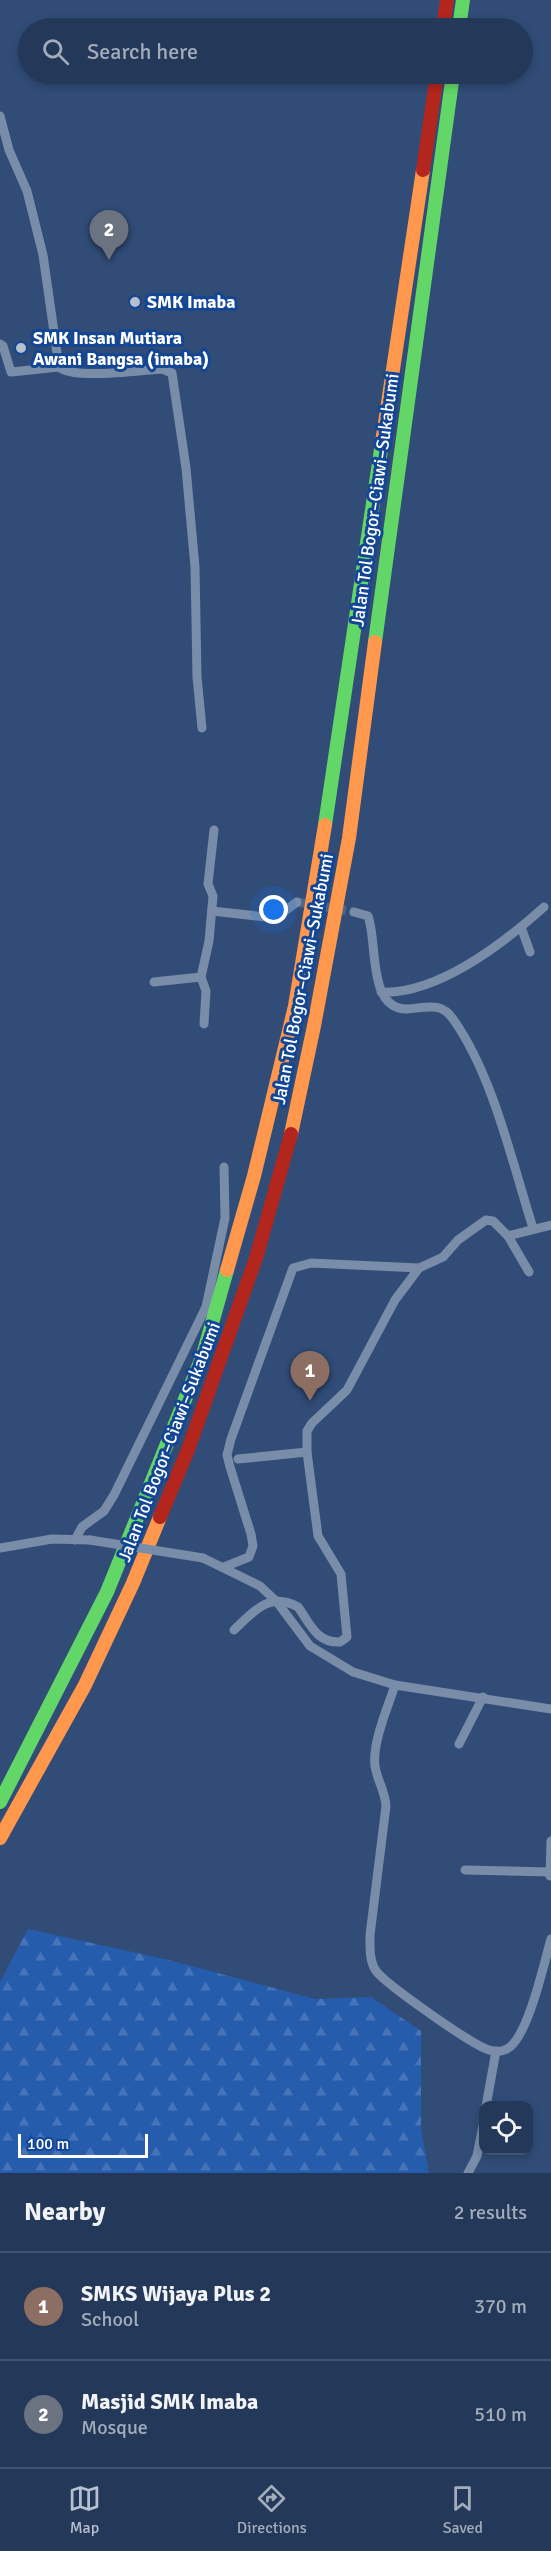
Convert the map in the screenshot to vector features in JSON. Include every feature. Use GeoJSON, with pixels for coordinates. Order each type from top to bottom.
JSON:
{"type":"FeatureCollection","features":[{"type":"Feature","properties":{"kind":"highway"},"geometry":{"type":"LineString","coordinates":[[444,18],[447,0]]}},
{"type":"Feature","properties":{"kind":"highway"},"geometry":{"type":"LineString","coordinates":[[460,18],[463,0]]}},
{"type":"Feature","properties":{"kind":"highway","name":"Jalan Tol Bogor–Ciawi–Sukabumi"},"geometry":{"type":"LineString","coordinates":[[0,1802],[107,1592],[203,1355],[257,1165],[295,1006],[321,850],[436,84]]}},
{"type":"Feature","properties":{"kind":"highway","name":"Jalan Tol Bogor–Ciawi–Sukabumi"},"geometry":{"type":"LineString","coordinates":[[0,1838],[85,1685],[134,1583],[192,1440],[256,1258],[285,1160],[314,1026],[349,838],[409,383],[452,84]]}},
{"type":"Feature","properties":{"kind":"street"},"geometry":{"type":"LineString","coordinates":[[0,116],[9,150],[29,198],[46,265],[59,368]]}},
{"type":"Feature","properties":{"kind":"street"},"geometry":{"type":"LineString","coordinates":[[0,344],[3,346],[12,372],[59,368],[78,374],[162,369],[172,373],[186,468],[195,567],[197,677],[202,728]]}},
{"type":"Feature","properties":{"kind":"street"},"geometry":{"type":"LineString","coordinates":[[204,1024],[206,991],[201,977],[209,940],[212,911],[213,892],[208,884],[214,830]]}},
{"type":"Feature","properties":{"kind":"street"},"geometry":{"type":"LineString","coordinates":[[212,911],[275,918],[297,902]]}},
{"type":"Feature","properties":{"kind":"street"},"geometry":{"type":"LineString","coordinates":[[381,992],[406,991],[440,978],[490,952],[544,907]]}},
{"type":"Feature","properties":{"kind":"street"},"geometry":{"type":"LineString","coordinates":[[354,912],[368,916],[378,984],[381,992],[392,1005],[405,1009],[434,1006],[446,1011],[453,1018],[476,1059],[533,1228]]}},
{"type":"Feature","properties":{"kind":"street"},"geometry":{"type":"LineString","coordinates":[[521,927],[530,952]]}},
{"type":"Feature","properties":{"kind":"street"},"geometry":{"type":"LineString","coordinates":[[154,982],[201,977]]}},
{"type":"Feature","properties":{"kind":"street"},"geometry":{"type":"LineString","coordinates":[[75,1540],[82,1527],[104,1511],[114,1495],[206,1307],[225,1218],[224,1167]]}},
{"type":"Feature","properties":{"kind":"street"},"geometry":{"type":"LineString","coordinates":[[224,1567],[249,1557],[253,1546],[227,1455],[289,1273],[295,1266],[311,1263],[419,1268],[443,1257],[458,1240],[486,1220],[493,1221],[508,1236],[529,1272]]}},
{"type":"Feature","properties":{"kind":"street"},"geometry":{"type":"LineString","coordinates":[[508,1236],[551,1225]]}},
{"type":"Feature","properties":{"kind":"street"},"geometry":{"type":"LineString","coordinates":[[234,1630],[259,1606],[277,1602],[298,1607],[314,1632],[324,1640],[340,1642],[346,1637],[342,1578],[336,1564],[319,1541],[307,1452],[308,1427],[347,1390],[395,1300],[419,1268]]}},
{"type":"Feature","properties":{"kind":"street"},"geometry":{"type":"LineString","coordinates":[[238,1459],[307,1452]]}},
{"type":"Feature","properties":{"kind":"street"},"geometry":{"type":"LineString","coordinates":[[0,1548],[52,1539],[90,1540],[203,1558],[260,1587],[277,1602],[303,1638],[315,1650],[353,1671],[395,1684],[551,1709]]}},
{"type":"Feature","properties":{"kind":"street"},"geometry":{"type":"LineString","coordinates":[[395,1684],[375,1753],[376,1770],[385,1792],[386,1806],[371,1925],[372,1962],[379,1973],[404,1994],[482,2047],[496,2052],[511,2046],[522,2031],[551,1940]]}},
{"type":"Feature","properties":{"kind":"street"},"geometry":{"type":"LineString","coordinates":[[459,1744],[483,1697]]}},
{"type":"Feature","properties":{"kind":"street"},"geometry":{"type":"LineString","coordinates":[[465,1870],[550,1875],[551,1841]]}},
{"type":"Feature","properties":{"kind":"street"},"geometry":{"type":"LineString","coordinates":[[487,2101],[496,2052]]}},
{"type":"Feature","properties":{"kind":"street"},"geometry":{"type":"LineString","coordinates":[[468,2173],[477,2156],[479,2144]]}},
{"type":"Feature","properties":{"kind":"green space"},"geometry":{"type":"Polygon","coordinates":[[[28,1929],[169,1960],[315,1999],[371,1997],[421,2031],[421,2128],[429,2173],[0,2173],[0,1982],[28,1929]]]}},
{"type":"Feature","properties":{"kind":"tunnel"},"geometry":{"type":"LineString","coordinates":[[297,902],[354,912]]}},
{"type":"Feature","properties":{"kind":"traffic: fast"},"geometry":{"type":"LineString","coordinates":[[460,18],[463,0]]}},
{"type":"Feature","properties":{"kind":"traffic: fast"},"geometry":{"type":"LineString","coordinates":[[375,642],[452,84]]}},
{"type":"Feature","properties":{"kind":"traffic: fast"},"geometry":{"type":"LineString","coordinates":[[325,825],[383,436]]}},
{"type":"Feature","properties":{"kind":"traffic: fast"},"geometry":{"type":"LineString","coordinates":[[0,1802],[107,1592],[203,1355],[227,1270]]}},
{"type":"Feature","properties":{"kind":"traffic: slow"},"geometry":{"type":"LineString","coordinates":[[383,436],[423,170]]}},
{"type":"Feature","properties":{"kind":"traffic: slow"},"geometry":{"type":"LineString","coordinates":[[291,1134],[314,1026],[349,838],[375,642]]}},
{"type":"Feature","properties":{"kind":"traffic: slow"},"geometry":{"type":"LineString","coordinates":[[227,1270],[254,1176],[295,1006],[325,825]]}},
{"type":"Feature","properties":{"kind":"traffic: slow"},"geometry":{"type":"LineString","coordinates":[[0,1838],[85,1685],[133,1583],[160,1517]]}},
{"type":"Feature","properties":{"kind":"traffic: jam"},"geometry":{"type":"LineString","coordinates":[[444,18],[447,0]]}},
{"type":"Feature","properties":{"kind":"traffic: jam"},"geometry":{"type":"LineString","coordinates":[[423,170],[436,84]]}},
{"type":"Feature","properties":{"kind":"traffic: jam"},"geometry":{"type":"LineString","coordinates":[[160,1517],[188,1450],[256,1258],[291,1134]]}},
{"type":"Feature","properties":{"kind":"place","name":"Masjid SMK Imaba"},"geometry":{"type":"Point","coordinates":[109,260]}},
{"type":"Feature","properties":{"kind":"place","name":"SMK Imaba"},"geometry":{"type":"Point","coordinates":[135,302]}},
{"type":"Feature","properties":{"kind":"place","name":"SMK Insan Mutiara Awani Bangsa (imaba)"},"geometry":{"type":"Point","coordinates":[21,348]}},
{"type":"Feature","properties":{"kind":"place","name":"SMKS Wijaya Plus 2"},"geometry":{"type":"Point","coordinates":[310,1401]}}]}
